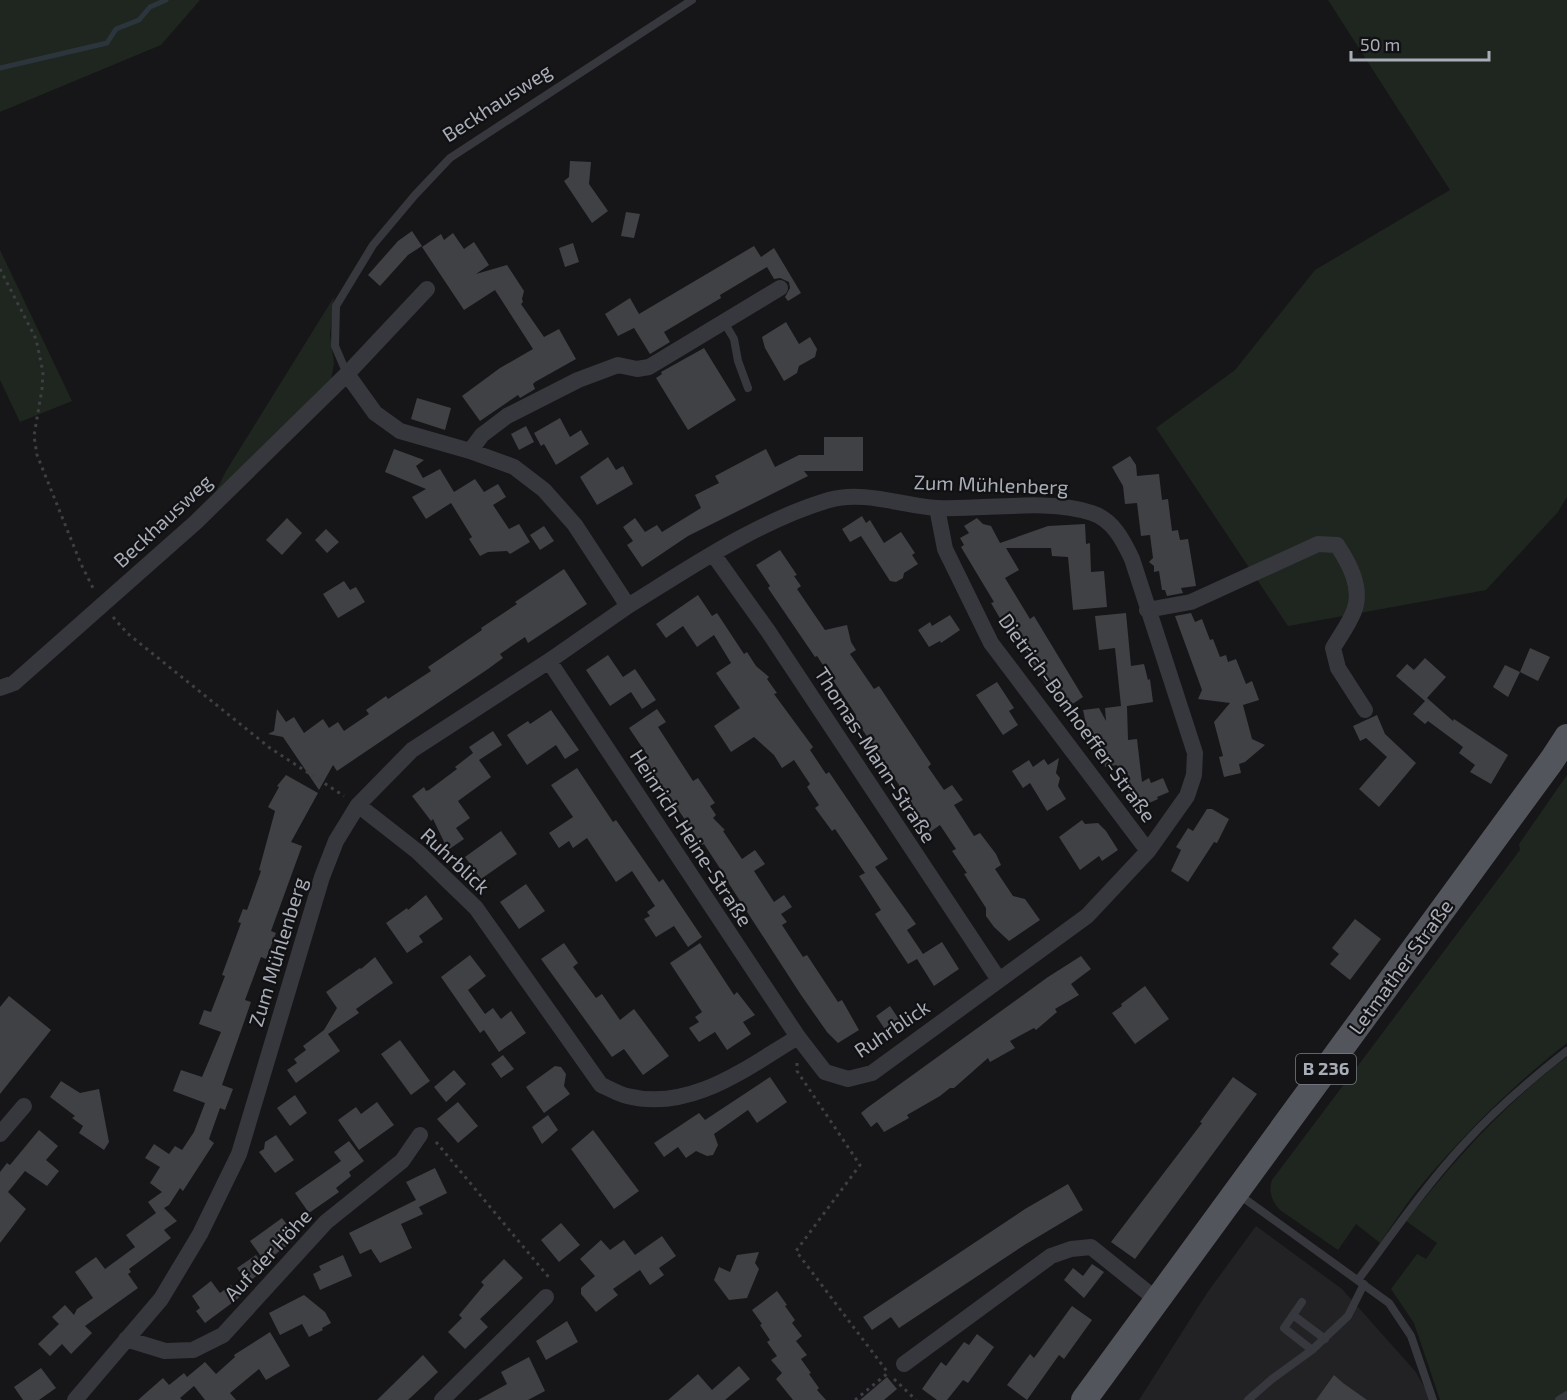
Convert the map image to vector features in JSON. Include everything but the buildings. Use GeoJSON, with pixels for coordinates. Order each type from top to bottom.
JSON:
{"type":"FeatureCollection","features":[{"type":"Feature","properties":{"kind":"main road","name":"Letmather Straße"},"geometry":{"type":"LineString","coordinates":[[1084,1400],[1567,737]]}},
{"type":"Feature","properties":{"kind":"street"},"geometry":{"type":"LineString","coordinates":[[628,606],[575,525],[544,490],[514,467],[470,451],[493,425],[545,395],[618,365],[637,369],[649,367],[780,288]]}},
{"type":"Feature","properties":{"kind":"street","name":"Beckhausweg"},"geometry":{"type":"LineString","coordinates":[[0,688],[14,683],[196,522],[347,374],[427,289]]}},
{"type":"Feature","properties":{"kind":"street","name":"Beckhausweg"},"geometry":{"type":"LineString","coordinates":[[347,374],[375,413],[400,431],[470,451]]}},
{"type":"Feature","properties":{"kind":"street","name":"Zum Mühlenberg"},"geometry":{"type":"LineString","coordinates":[[75,1400],[161,1299],[200,1234],[239,1154],[322,877],[336,841],[358,805],[412,750],[549,661],[628,606],[713,554],[780,520],[831,500],[864,498],[937,508],[1064,506],[1094,513],[1111,524],[1123,540],[1132,559],[1148,610]]}},
{"type":"Feature","properties":{"kind":"street","name":"Dietrich-Bonhoeffer-Straße"},"geometry":{"type":"LineString","coordinates":[[937,508],[945,549],[991,643],[1148,851]]}},
{"type":"Feature","properties":{"kind":"street"},"geometry":{"type":"LineString","coordinates":[[1148,610],[1191,602],[1318,544],[1337,545],[1349,564],[1356,585],[1355,609],[1333,648],[1338,668],[1365,710]]}},
{"type":"Feature","properties":{"kind":"street","name":"Thomas-Mann-Straße"},"geometry":{"type":"LineString","coordinates":[[713,554],[768,631],[999,980]]}},
{"type":"Feature","properties":{"kind":"street","name":"Ruhrblick"},"geometry":{"type":"LineString","coordinates":[[358,805],[418,852],[476,908],[601,1085],[626,1096],[658,1099],[688,1096],[721,1083],[798,1037],[825,1072],[848,1079],[872,1073],[1088,916],[1148,851],[1187,796],[1194,775],[1195,753],[1148,610]]}},
{"type":"Feature","properties":{"kind":"street","name":"Heinrich-Heine-Straße"},"geometry":{"type":"LineString","coordinates":[[549,661],[798,1037]]}},
{"type":"Feature","properties":{"kind":"street"},"geometry":{"type":"LineString","coordinates":[[0,1134],[24,1106]]}},
{"type":"Feature","properties":{"kind":"street","name":"Auf der Höhe"},"geometry":{"type":"LineString","coordinates":[[126,1339],[165,1351],[193,1350],[223,1335],[326,1222],[402,1161],[420,1135]]}},
{"type":"Feature","properties":{"kind":"street"},"geometry":{"type":"LineString","coordinates":[[904,1364],[1051,1256],[1071,1249],[1091,1247],[1157,1300]]}},
{"type":"Feature","properties":{"kind":"street"},"geometry":{"type":"LineString","coordinates":[[442,1400],[546,1297]]}},
{"type":"Feature","properties":{"kind":"lane","name":"Beckhausweg"},"geometry":{"type":"LineString","coordinates":[[347,374],[335,346],[336,306],[373,245],[415,195],[450,158],[692,0]]}},
{"type":"Feature","properties":{"kind":"lane"},"geometry":{"type":"LineString","coordinates":[[724,322],[734,339],[738,361],[748,388]]}},
{"type":"Feature","properties":{"kind":"lane"},"geometry":{"type":"LineString","coordinates":[[1248,1400],[1312,1350],[1348,1316],[1361,1282],[1422,1193],[1464,1143],[1499,1108],[1567,1051]]}},
{"type":"Feature","properties":{"kind":"lane"},"geometry":{"type":"LineString","coordinates":[[1236,1192],[1389,1303],[1411,1336],[1433,1400]]}},
{"type":"Feature","properties":{"kind":"lane"},"geometry":{"type":"LineString","coordinates":[[1302,1302],[1284,1328],[1312,1350]]}},
{"type":"Feature","properties":{"kind":"lane"},"geometry":{"type":"LineString","coordinates":[[1293,1316],[1325,1339]]}},
{"type":"Feature","properties":{"kind":"lane"},"geometry":{"type":"LineString","coordinates":[[1559,1400],[1567,1395]]}},
{"type":"Feature","properties":{"kind":"path"},"geometry":{"type":"LineString","coordinates":[[0,268],[36,339],[44,372],[34,436],[37,455],[81,564],[102,605],[127,633],[270,748],[358,805]]}},
{"type":"Feature","properties":{"kind":"path"},"geometry":{"type":"LineString","coordinates":[[796,1071],[860,1165],[796,1251],[888,1373],[916,1400]]}},
{"type":"Feature","properties":{"kind":"path"},"geometry":{"type":"LineString","coordinates":[[420,1135],[432,1137],[553,1282],[546,1297]]}},
{"type":"Feature","properties":{"kind":"path"},"geometry":{"type":"LineString","coordinates":[[855,1400],[888,1373],[904,1364]]}},
{"type":"Feature","properties":{"kind":"shaded area"},"geometry":{"type":"Polygon","coordinates":[[[0,0],[200,0],[161,45],[0,112],[0,0]]]}},
{"type":"Feature","properties":{"kind":"shaded area"},"geometry":{"type":"Polygon","coordinates":[[[1328,0],[1567,0],[1567,497],[1558,512],[1486,590],[1288,626],[1156,428],[1235,370],[1315,270],[1450,190],[1328,0]]]}},
{"type":"Feature","properties":{"kind":"shaded area"},"geometry":{"type":"Polygon","coordinates":[[[0,250],[72,401],[20,422],[0,380],[0,250]]]}},
{"type":"Feature","properties":{"kind":"shaded area"},"geometry":{"type":"Polygon","coordinates":[[[334,297],[330,335],[334,363],[331,380],[212,499],[226,471],[334,297]]]}},
{"type":"Feature","properties":{"kind":"shaded area"},"geometry":{"type":"Polygon","coordinates":[[[1567,775],[1567,1043],[1509,1092],[1456,1145],[1417,1190],[1380,1243],[1356,1224],[1338,1250],[1280,1210],[1272,1196],[1270,1188],[1272,1180],[1520,850],[1519,844],[1567,775]]]}},
{"type":"Feature","properties":{"kind":"shaded area"},"geometry":{"type":"Polygon","coordinates":[[[1567,1057],[1567,1400],[1440,1400],[1414,1323],[1391,1289],[1417,1254],[1426,1259],[1437,1243],[1406,1221],[1482,1133],[1523,1093],[1567,1057]]]}},
{"type":"Feature","properties":{"kind":"shaded area"},"geometry":{"type":"Polygon","coordinates":[[[1256,1226],[1342,1289],[1415,1371],[1432,1400],[1139,1400],[1207,1293],[1256,1226]]]}},
{"type":"Feature","properties":{"kind":"waterway"},"geometry":{"type":"LineString","coordinates":[[0,68],[107,43],[116,29],[139,20],[150,7],[166,0]]}}]}
